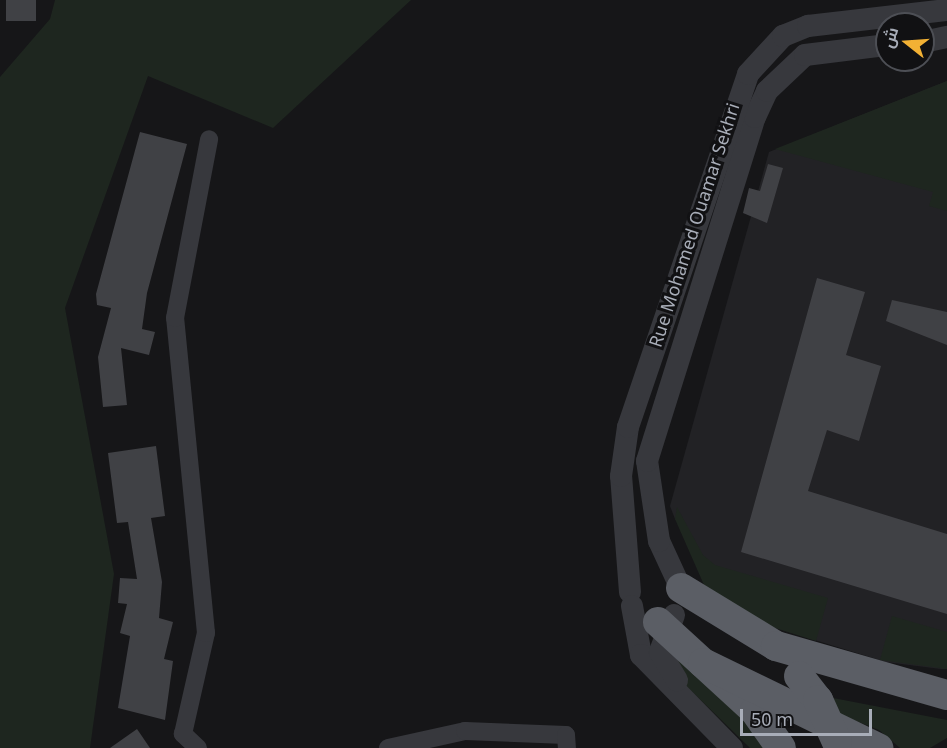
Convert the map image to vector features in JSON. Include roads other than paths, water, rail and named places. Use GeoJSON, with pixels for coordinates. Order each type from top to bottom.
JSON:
{"type":"FeatureCollection","features":[{"type":"Feature","properties":{"kind":"highway"},"geometry":{"type":"LineString","coordinates":[[676,606],[703,663],[755,711],[781,748]]}},
{"type":"Feature","properties":{"kind":"highway"},"geometry":{"type":"LineString","coordinates":[[676,606],[799,676],[818,700],[837,745]]}},
{"type":"Feature","properties":{"kind":"highway"},"geometry":{"type":"LineString","coordinates":[[676,606],[776,646],[947,695]]}},
{"type":"Feature","properties":{"kind":"highway"},"geometry":{"type":"LineString","coordinates":[[703,663],[878,748]]}},
{"type":"Feature","properties":{"kind":"street","name":"Rue Mohamed Ouamar Sekhri"},"geometry":{"type":"LineString","coordinates":[[732,748],[640,655],[631,599],[621,476],[626,435],[748,74],[783,36],[808,26],[947,10]]}},
{"type":"Feature","properties":{"kind":"street"},"geometry":{"type":"LineString","coordinates":[[746,748],[665,669],[660,652],[676,606],[659,541],[647,461],[755,117],[767,91],[805,55],[875,46]]}},
{"type":"Feature","properties":{"kind":"street"},"geometry":{"type":"LineString","coordinates":[[198,748],[183,734],[206,633],[175,318],[209,139]]}},
{"type":"Feature","properties":{"kind":"street"},"geometry":{"type":"LineString","coordinates":[[654,570],[676,606],[642,618],[631,599],[638,577],[654,570]]}},
{"type":"Feature","properties":{"kind":"street"},"geometry":{"type":"LineString","coordinates":[[388,748],[465,731],[566,735],[567,748]]}}]}
